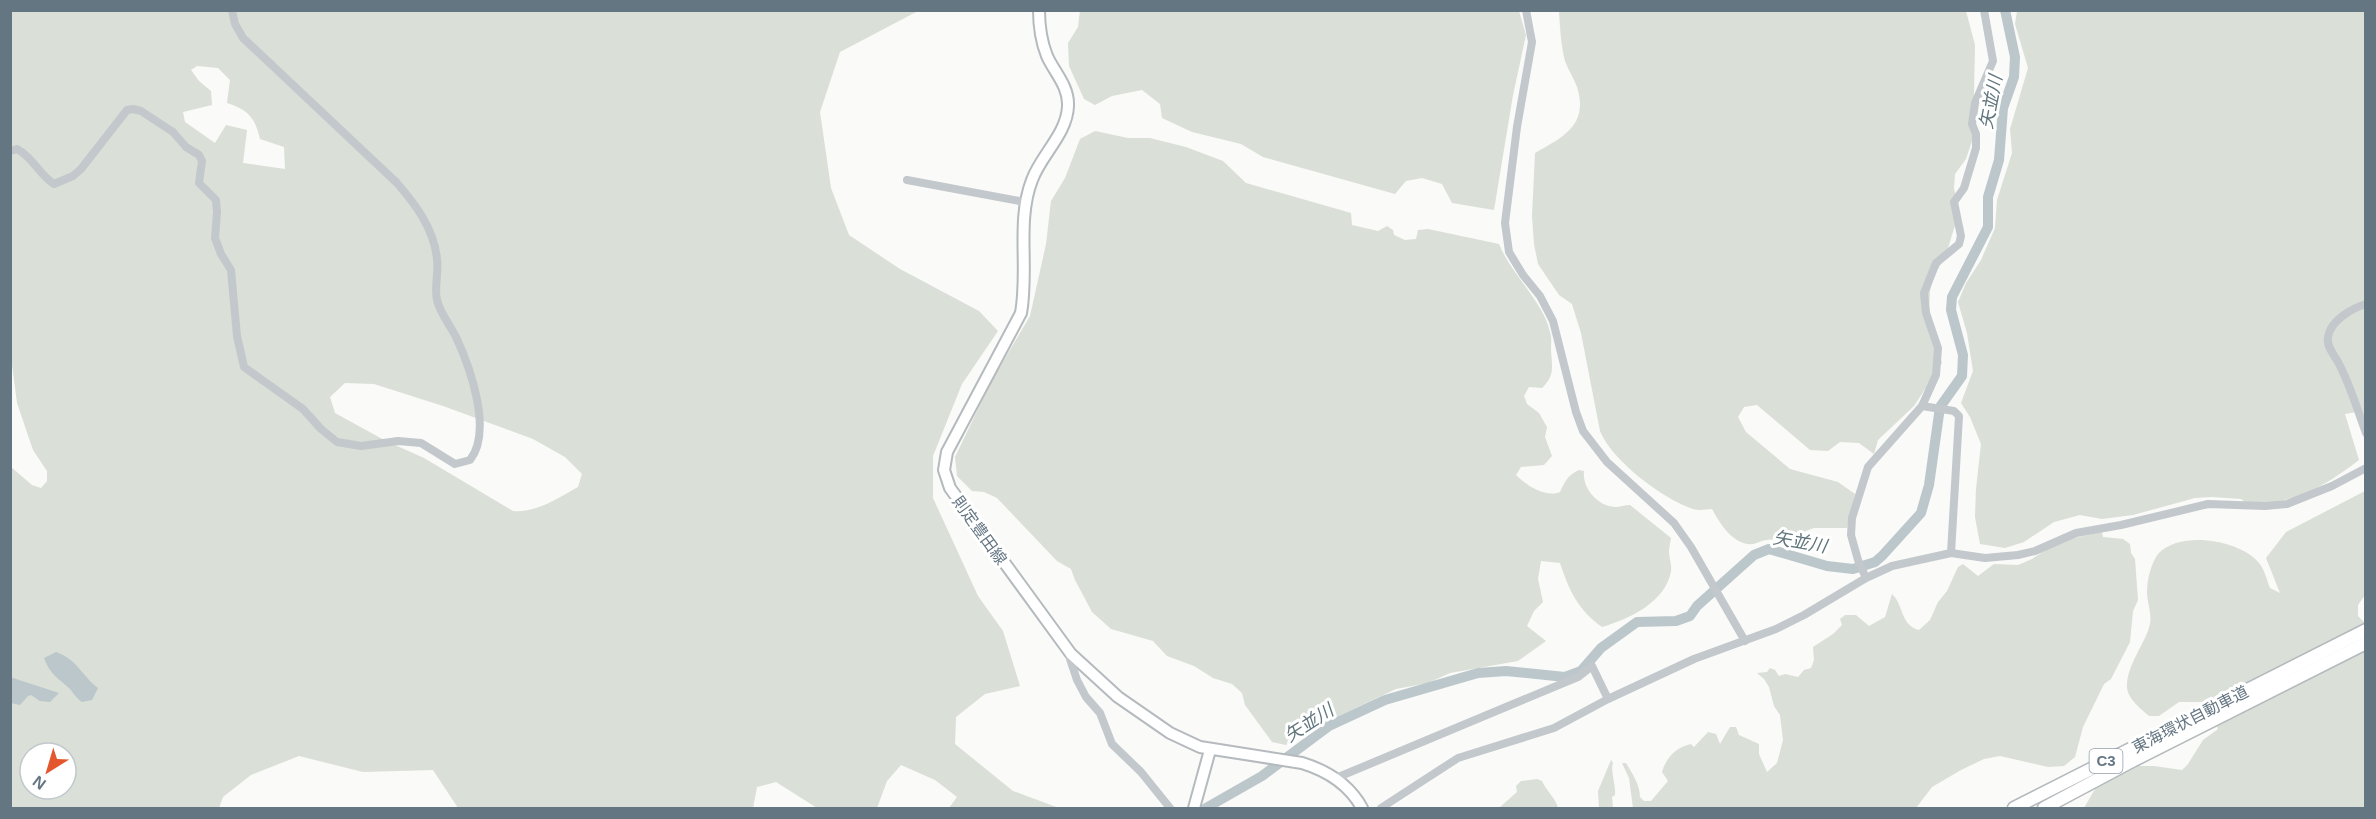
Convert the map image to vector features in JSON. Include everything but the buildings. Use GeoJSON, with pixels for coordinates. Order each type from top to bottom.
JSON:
{"type":"FeatureCollection","features":[{"type":"Feature","properties":{"kind":"highway","name":"東海環状自動車道"},"geometry":{"type":"LineString","coordinates":[[2044,808],[2201,719],[2366,630]]}},
{"type":"Feature","properties":{"kind":"highway","name":"東海環状自動車道"},"geometry":{"type":"LineString","coordinates":[[2013,808],[2366,643]]}},
{"type":"Feature","properties":{"kind":"main road","name":"則定豊田線"},"geometry":{"type":"LineString","coordinates":[[1038,10],[1041,40],[1067,93],[1067,118],[1032,178],[1025,202],[1025,289],[1020,313],[947,452],[944,470],[950,488],[1071,654],[1101,683],[1170,733],[1210,750],[1278,759],[1318,768],[1336,778],[1358,800],[1362,808]]}},
{"type":"Feature","properties":{"kind":"main road"},"geometry":{"type":"LineString","coordinates":[[1194,808],[1210,750]]}},
{"type":"Feature","properties":{"kind":"street"},"geometry":{"type":"LineString","coordinates":[[10,151],[17,149],[24,153],[33,160],[44,178],[54,184],[73,176],[81,169],[127,111],[133,109],[141,111],[160,123],[186,147],[199,155],[202,161],[199,183],[216,200],[215,238],[231,270],[237,336],[244,367],[303,409],[321,429],[337,442],[361,446],[410,441],[429,446],[455,464],[470,460],[475,454],[479,429],[476,393],[465,356],[436,299],[437,257],[427,224],[413,201],[397,183],[243,38],[235,24],[232,10]]}},
{"type":"Feature","properties":{"kind":"street"},"geometry":{"type":"LineString","coordinates":[[1526,10],[1532,42],[1517,127],[1505,223],[1509,252],[1523,275],[1540,296],[1553,321],[1576,412],[1584,431],[1607,462],[1674,524],[1709,578],[1745,641]]}},
{"type":"Feature","properties":{"kind":"street"},"geometry":{"type":"LineString","coordinates":[[1866,578],[1851,535],[1852,518],[1868,467],[1922,406],[1938,369],[1938,348],[1926,313],[1924,293],[1933,268],[1959,244],[1961,236],[1954,202],[1964,188],[1976,148],[1973,110],[1993,61],[1984,10]]}},
{"type":"Feature","properties":{"kind":"street"},"geometry":{"type":"LineString","coordinates":[[907,180],[1025,202]]}},
{"type":"Feature","properties":{"kind":"street"},"geometry":{"type":"LineString","coordinates":[[2366,304],[2351,309],[2334,324],[2327,339],[2348,382],[2366,433]]}},
{"type":"Feature","properties":{"kind":"street"},"geometry":{"type":"LineString","coordinates":[[1922,406],[1954,411],[1959,416],[1951,553]]}},
{"type":"Feature","properties":{"kind":"street"},"geometry":{"type":"LineString","coordinates":[[1381,808],[1458,758],[1554,728],[1608,699],[1694,659],[1745,641],[1804,615],[1866,578],[1892,567],[1951,553],[1985,558],[2018,555],[2035,551],[2076,533],[2121,525],[2208,504],[2265,506],[2287,504],[2332,486],[2366,468]]}},
{"type":"Feature","properties":{"kind":"street"},"geometry":{"type":"LineString","coordinates":[[1071,654],[1070,659],[1077,680],[1086,697],[1100,713],[1112,744],[1141,772],[1170,808]]}},
{"type":"Feature","properties":{"kind":"street"},"geometry":{"type":"LineString","coordinates":[[1336,778],[1578,677],[1592,666],[1608,699]]}},
{"type":"Feature","properties":{"kind":"shaded area"},"geometry":{"type":"Polygon","coordinates":[[[1080,10],[1519,11],[1526,35],[1513,95],[1494,210],[1452,203],[1442,184],[1422,178],[1406,181],[1395,194],[1263,157],[1241,144],[1192,132],[1162,118],[1160,104],[1142,90],[1112,96],[1095,105],[1084,99],[1069,66],[1068,43],[1078,27],[1080,10]]]}},
{"type":"Feature","properties":{"kind":"shaded area"},"geometry":{"type":"Polygon","coordinates":[[[11,11],[918,11],[840,52],[820,112],[831,188],[849,235],[900,269],[979,311],[998,331],[962,384],[933,456],[933,498],[978,596],[1003,631],[1020,686],[985,694],[956,717],[955,744],[1013,791],[1059,808],[949,808],[957,797],[935,780],[901,765],[887,781],[877,808],[817,808],[776,782],[757,787],[753,808],[458,808],[433,770],[363,772],[299,756],[251,775],[223,797],[219,808],[11,808],[11,467],[32,485],[41,488],[47,481],[47,471],[33,450],[17,403],[11,357],[11,11]],[[197,66],[191,70],[211,91],[212,105],[183,112],[185,122],[215,143],[226,125],[247,130],[243,163],[285,169],[284,147],[260,139],[256,125],[250,116],[227,103],[230,80],[218,68],[197,66]],[[345,383],[330,397],[335,413],[386,441],[424,458],[513,511],[539,507],[578,487],[582,474],[565,457],[533,439],[374,384],[345,383]]]}},
{"type":"Feature","properties":{"kind":"shaded area"},"geometry":{"type":"Polygon","coordinates":[[[1559,11],[1966,11],[1975,45],[1973,138],[1966,159],[1955,174],[1954,188],[1959,212],[1945,258],[1934,275],[1930,291],[1929,308],[1942,363],[1914,406],[1878,440],[1874,454],[1859,443],[1840,442],[1828,451],[1810,450],[1757,405],[1744,407],[1738,417],[1746,432],[1790,469],[1838,482],[1855,494],[1847,528],[1814,528],[1800,533],[1799,546],[1775,540],[1746,544],[1728,533],[1712,509],[1693,509],[1681,504],[1640,478],[1606,443],[1600,431],[1581,333],[1572,304],[1559,295],[1538,264],[1534,244],[1532,216],[1535,153],[1564,135],[1576,120],[1579,111],[1580,100],[1577,87],[1564,55],[1559,11]]]}},
{"type":"Feature","properties":{"kind":"shaded area"},"geometry":{"type":"Polygon","coordinates":[[[2017,11],[2365,11],[2365,420],[2362,411],[2345,414],[2359,460],[2350,467],[2311,491],[2289,499],[2245,502],[2241,499],[2195,498],[2133,515],[2102,519],[2080,515],[2054,522],[2024,542],[2005,548],[1980,544],[1975,517],[1981,444],[1970,417],[1961,403],[1973,371],[1967,333],[1958,302],[1995,228],[1997,200],[2012,153],[2010,129],[2028,68],[2015,24],[2017,11]]]}},
{"type":"Feature","properties":{"kind":"shaded area"},"geometry":{"type":"Polygon","coordinates":[[[1095,131],[1128,138],[1150,138],[1186,147],[1223,161],[1246,183],[1351,213],[1352,225],[1378,231],[1387,226],[1393,230],[1394,235],[1405,240],[1416,239],[1418,230],[1428,229],[1499,244],[1541,310],[1551,334],[1551,375],[1542,388],[1529,387],[1524,396],[1527,404],[1539,413],[1547,427],[1545,437],[1552,456],[1544,465],[1521,467],[1516,475],[1536,490],[1554,493],[1560,492],[1572,474],[1579,470],[1584,471],[1585,484],[1597,500],[1608,506],[1630,505],[1671,538],[1669,552],[1671,571],[1662,592],[1645,608],[1602,627],[1575,599],[1560,563],[1541,561],[1538,579],[1543,602],[1534,611],[1527,626],[1546,641],[1518,661],[1450,673],[1428,683],[1396,689],[1313,728],[1286,745],[1272,742],[1245,705],[1242,693],[1232,684],[1213,678],[1194,666],[1167,656],[1153,641],[1111,629],[1092,612],[1071,569],[1057,561],[997,498],[984,492],[972,491],[957,476],[955,457],[991,382],[1030,316],[1046,244],[1051,201],[1065,178],[1080,139],[1095,131]]]}},
{"type":"Feature","properties":{"kind":"shaded area"},"geometry":{"type":"Polygon","coordinates":[[[2365,491],[2365,595],[2358,605],[2358,616],[2366,624],[2365,808],[2084,808],[2095,789],[2137,766],[2182,770],[2203,740],[2218,729],[2206,702],[2179,702],[2159,716],[2149,716],[2135,703],[2128,692],[2129,671],[2150,624],[2148,582],[2152,566],[2159,553],[2169,546],[2196,540],[2239,548],[2259,563],[2270,588],[2280,593],[2266,558],[2286,532],[2365,491]]]}},
{"type":"Feature","properties":{"kind":"shaded area"},"geometry":{"type":"Polygon","coordinates":[[[2102,532],[2103,537],[2123,539],[2130,544],[2131,553],[2135,559],[2138,600],[2133,611],[2130,642],[2111,679],[2104,684],[2083,727],[2075,757],[2064,766],[2048,767],[2000,756],[1984,759],[1932,787],[1916,808],[1633,808],[1629,778],[1622,763],[1626,763],[1633,775],[1640,797],[1644,801],[1651,801],[1668,781],[1662,772],[1669,758],[1676,750],[1686,745],[1691,744],[1694,747],[1708,732],[1716,734],[1720,744],[1730,727],[1736,727],[1739,735],[1759,744],[1759,754],[1767,772],[1777,763],[1783,740],[1780,715],[1774,706],[1769,687],[1757,673],[1767,672],[1770,668],[1775,670],[1779,676],[1785,674],[1798,677],[1804,670],[1811,668],[1814,660],[1813,647],[1842,625],[1840,619],[1845,615],[1856,615],[1869,626],[1885,617],[1892,594],[1908,624],[1919,630],[1930,620],[1958,567],[1963,564],[1978,576],[1994,564],[2018,565],[2049,548],[2074,538],[2102,532]]]}},
{"type":"Feature","properties":{"kind":"shaded area"},"geometry":{"type":"Polygon","coordinates":[[[56,652],[74,663],[98,688],[92,700],[82,702],[51,672],[44,658],[56,652]]]}},
{"type":"Feature","properties":{"kind":"shaded area"},"geometry":{"type":"Polygon","coordinates":[[[10,677],[59,693],[50,702],[40,701],[31,695],[20,705],[11,703],[10,677]]]}},
{"type":"Feature","properties":{"kind":"shaded area"},"geometry":{"type":"Polygon","coordinates":[[[1611,760],[1615,791],[1612,797],[1613,808],[1599,808],[1598,791],[1611,760]]]}},
{"type":"Feature","properties":{"kind":"shaded area"},"geometry":{"type":"Polygon","coordinates":[[[1537,779],[1542,781],[1558,808],[1499,808],[1517,792],[1516,786],[1521,781],[1537,779]]]}},
{"type":"Feature","properties":{"kind":"waterway","name":"矢並川"},"geometry":{"type":"LineString","coordinates":[[1206,808],[1262,776],[1329,726],[1385,700],[1478,673],[1506,671],[1565,677],[1581,671],[1601,648],[1637,622],[1676,621],[1690,616],[1697,606],[1754,555],[1769,549],[1827,566],[1853,569],[1875,562],[1882,556],[1921,513],[1929,485],[1940,407],[1962,376],[1963,355],[1951,310],[1952,297],[1988,227],[1988,197],[1999,160],[2003,108],[2014,77],[2015,57],[2005,10]]}}]}
